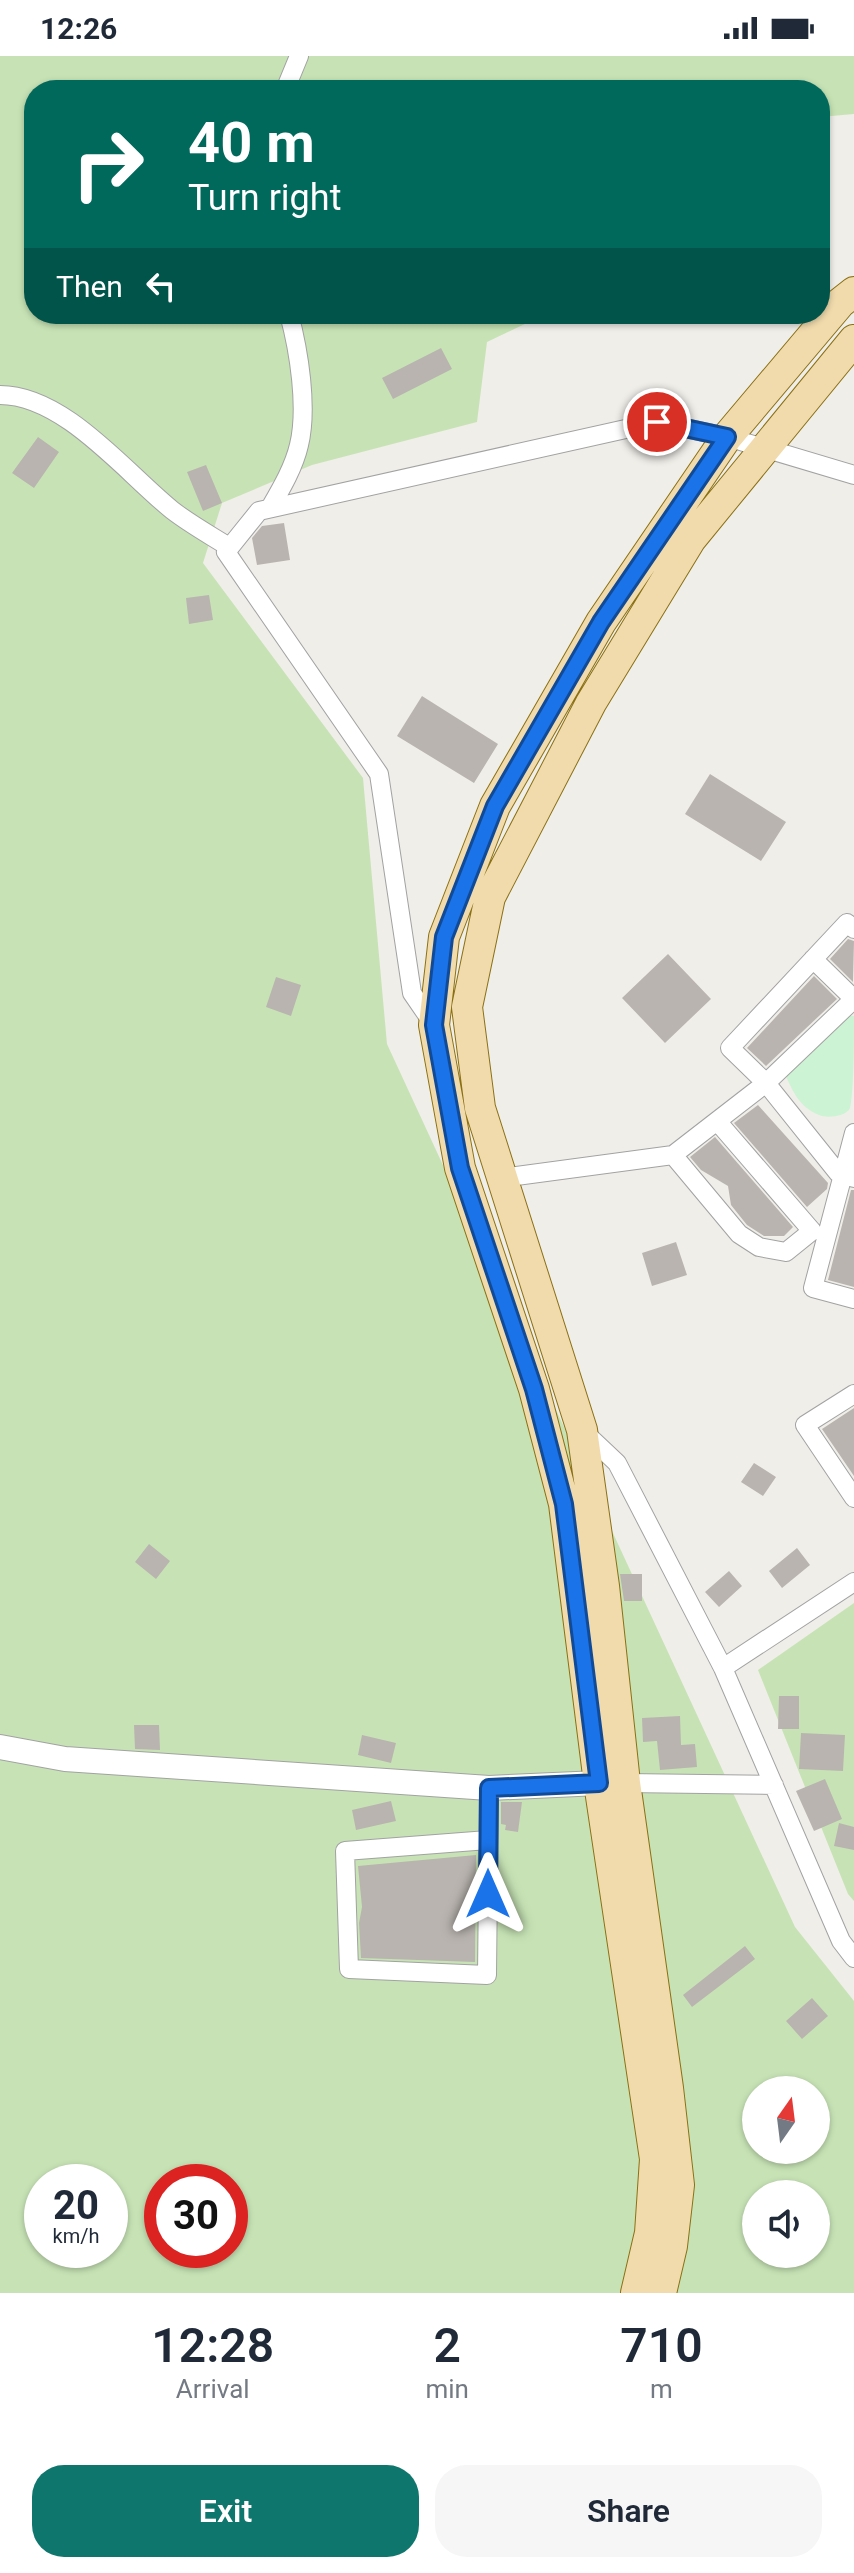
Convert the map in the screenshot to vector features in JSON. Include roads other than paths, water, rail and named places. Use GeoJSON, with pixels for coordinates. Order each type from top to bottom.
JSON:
{"type":"FeatureCollection","features":[{"type":"Feature","properties":{"kind":"main road"},"geometry":{"type":"LineString","coordinates":[[830,315],[854,292]]}},
{"type":"Feature","properties":{"kind":"main road"},"geometry":{"type":"LineString","coordinates":[[661,2293],[672,2246],[679,2185],[666,2072],[564,1504],[534,1389],[460,1168],[434,1025],[444,937],[495,806],[601,622],[727,437],[822,324]]}},
{"type":"Feature","properties":{"kind":"main road"},"geometry":{"type":"LineString","coordinates":[[636,2293],[650,2233],[655,2159],[612,1783],[604,1586],[582,1430],[480,1108],[467,1007],[490,897],[599,690],[691,539],[854,340]]}},
{"type":"Feature","properties":{"kind":"street"},"geometry":{"type":"LineString","coordinates":[[289,80],[299,56]]}},
{"type":"Feature","properties":{"kind":"street"},"geometry":{"type":"LineString","coordinates":[[270,508],[299,446],[302,413],[291,324]]}},
{"type":"Feature","properties":{"kind":"street"},"geometry":{"type":"LineString","coordinates":[[0,395],[26,399],[66,419],[176,512],[229,547]]}},
{"type":"Feature","properties":{"kind":"street"},"geometry":{"type":"LineString","coordinates":[[434,1025],[412,993],[379,774],[226,552],[229,547],[259,511],[657,422],[727,437],[854,475]]}},
{"type":"Feature","properties":{"kind":"street"},"geometry":{"type":"LineString","coordinates":[[849,1176],[838,1173],[766,1083],[730,1048],[847,923],[854,929]]}},
{"type":"Feature","properties":{"kind":"street"},"geometry":{"type":"LineString","coordinates":[[502,1178],[673,1155],[766,1083],[854,998],[813,959]]}},
{"type":"Feature","properties":{"kind":"street"},"geometry":{"type":"LineString","coordinates":[[717,1121],[819,1232]]}},
{"type":"Feature","properties":{"kind":"street"},"geometry":{"type":"LineString","coordinates":[[854,1133],[849,1176],[819,1232],[813,1288],[854,1299]]}},
{"type":"Feature","properties":{"kind":"street"},"geometry":{"type":"LineString","coordinates":[[673,1155],[739,1234],[759,1247],[786,1252],[819,1232]]}},
{"type":"Feature","properties":{"kind":"street"},"geometry":{"type":"LineString","coordinates":[[854,1394],[805,1425],[854,1498]]}},
{"type":"Feature","properties":{"kind":"street"},"geometry":{"type":"LineString","coordinates":[[582,1430],[617,1463],[723,1668],[841,1941],[854,1958]]}},
{"type":"Feature","properties":{"kind":"street"},"geometry":{"type":"LineString","coordinates":[[723,1668],[854,1582]]}},
{"type":"Feature","properties":{"kind":"street"},"geometry":{"type":"LineString","coordinates":[[0,1747],[65,1759],[489,1788],[612,1783],[774,1785]]}},
{"type":"Feature","properties":{"kind":"street"},"geometry":{"type":"LineString","coordinates":[[488,1840],[345,1851],[349,1969],[487,1975],[489,1788]]}}]}
